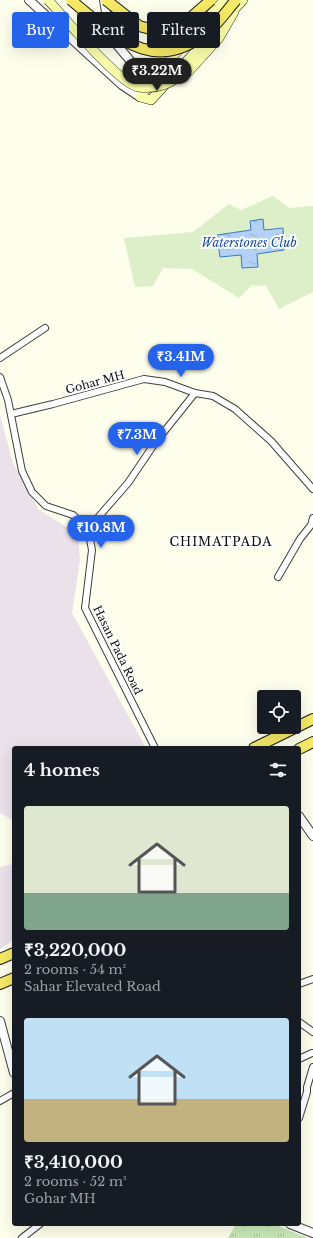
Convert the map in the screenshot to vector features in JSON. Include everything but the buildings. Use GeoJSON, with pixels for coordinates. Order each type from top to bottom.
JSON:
{"type":"FeatureCollection","features":[{"type":"Feature","properties":{"kind":"main road"},"geometry":{"type":"LineString","coordinates":[[48,0],[104,61],[120,76],[136,86],[150,88],[168,85],[189,71],[218,38],[240,1]]}},
{"type":"Feature","properties":{"kind":"main road"},"geometry":{"type":"LineString","coordinates":[[71,0],[121,39],[141,49],[159,52],[175,50],[196,40],[215,26],[240,1]]}},
{"type":"Feature","properties":{"kind":"main road"},"geometry":{"type":"LineString","coordinates":[[105,0],[139,26],[154,30],[166,31],[181,26],[211,0]]}},
{"type":"Feature","properties":{"kind":"main road"},"geometry":{"type":"LineString","coordinates":[[224,0],[156,76],[140,97],[151,100],[240,1]]}},
{"type":"Feature","properties":{"kind":"main road"},"geometry":{"type":"LineString","coordinates":[[258,746],[313,719]]}},
{"type":"Feature","properties":{"kind":"main road"},"geometry":{"type":"LineString","coordinates":[[301,748],[313,742]]}},
{"type":"Feature","properties":{"kind":"main road"},"geometry":{"type":"LineString","coordinates":[[0,959],[12,954]]}},
{"type":"Feature","properties":{"kind":"main road"},"geometry":{"type":"LineString","coordinates":[[0,984],[12,979]]}},
{"type":"Feature","properties":{"kind":"street"},"geometry":{"type":"LineString","coordinates":[[29,0],[120,83],[140,97]]}},
{"type":"Feature","properties":{"kind":"street"},"geometry":{"type":"LineString","coordinates":[[105,0],[107,18],[112,39],[133,64],[156,76]]}},
{"type":"Feature","properties":{"kind":"street"},"geometry":{"type":"LineString","coordinates":[[120,83],[156,76],[173,75]]}},
{"type":"Feature","properties":{"kind":"street"},"geometry":{"type":"LineString","coordinates":[[0,358],[45,328]]}},
{"type":"Feature","properties":{"kind":"street"},"geometry":{"type":"LineString","coordinates":[[0,378],[8,400],[22,471],[32,492],[46,506],[74,516],[88,529],[128,484],[155,443],[195,392]]}},
{"type":"Feature","properties":{"kind":"street","name":"Gohar MH"},"geometry":{"type":"LineString","coordinates":[[11,414],[144,379],[165,382],[213,396],[235,409],[271,441],[313,489]]}},
{"type":"Feature","properties":{"kind":"street"},"geometry":{"type":"LineString","coordinates":[[278,577],[300,539],[311,526],[313,518]]}},
{"type":"Feature","properties":{"kind":"street","name":"Hasan Pada Road"},"geometry":{"type":"LineString","coordinates":[[88,529],[92,550],[85,608],[154,746]]}},
{"type":"Feature","properties":{"kind":"street"},"geometry":{"type":"LineString","coordinates":[[301,819],[313,836]]}},
{"type":"Feature","properties":{"kind":"street"},"geometry":{"type":"LineString","coordinates":[[301,983],[313,979]]}},
{"type":"Feature","properties":{"kind":"street"},"geometry":{"type":"LineString","coordinates":[[0,1021],[12,1066]]}},
{"type":"Feature","properties":{"kind":"street"},"geometry":{"type":"LineString","coordinates":[[307,1028],[313,1023]]}},
{"type":"Feature","properties":{"kind":"street"},"geometry":{"type":"LineString","coordinates":[[301,1024],[313,1032]]}},
{"type":"Feature","properties":{"kind":"street"},"geometry":{"type":"LineString","coordinates":[[301,1058],[313,1053]]}},
{"type":"Feature","properties":{"kind":"street"},"geometry":{"type":"LineString","coordinates":[[301,1111],[313,1067]]}},
{"type":"Feature","properties":{"kind":"street"},"geometry":{"type":"LineString","coordinates":[[0,1101],[12,1094]]}},
{"type":"Feature","properties":{"kind":"street"},"geometry":{"type":"LineString","coordinates":[[22,1238],[37,1226]]}},
{"type":"Feature","properties":{"kind":"street"},"geometry":{"type":"LineString","coordinates":[[295,1226],[313,1233]]}},
{"type":"Feature","properties":{"kind":"shaded area"},"geometry":{"type":"Polygon","coordinates":[[[0,415],[13,463],[38,509],[78,534],[80,561],[72,613],[145,746],[12,746],[12,820],[0,813],[0,415]]]}},
{"type":"Feature","properties":{"kind":"shaded area"},"geometry":{"type":"Polygon","coordinates":[[[12,862],[12,941],[0,949],[0,867],[10,865],[12,862]]]}},
{"type":"Feature","properties":{"kind":"green space","name":"Waterstones Club"},"geometry":{"type":"Polygon","coordinates":[[[273,196],[289,208],[313,206],[313,292],[279,309],[266,286],[252,285],[239,298],[192,269],[163,268],[153,286],[135,287],[124,238],[193,232],[229,204],[241,210],[273,196]]]}},
{"type":"Feature","properties":{"kind":"green space"},"geometry":{"type":"Polygon","coordinates":[[[235,1226],[278,1226],[308,1238],[228,1238],[235,1226]]]}},
{"type":"Feature","properties":{"kind":"water","name":"Waterstones Club"},"geometry":{"type":"Polygon","coordinates":[[[263,219],[264,230],[283,228],[284,250],[257,254],[258,267],[242,268],[241,255],[220,257],[217,235],[251,230],[250,221],[263,219]]]}},
{"type":"Feature","properties":{"kind":"district","name":"CHIMATPADA"},"geometry":{"type":"Point","coordinates":[221,542]}}]}
